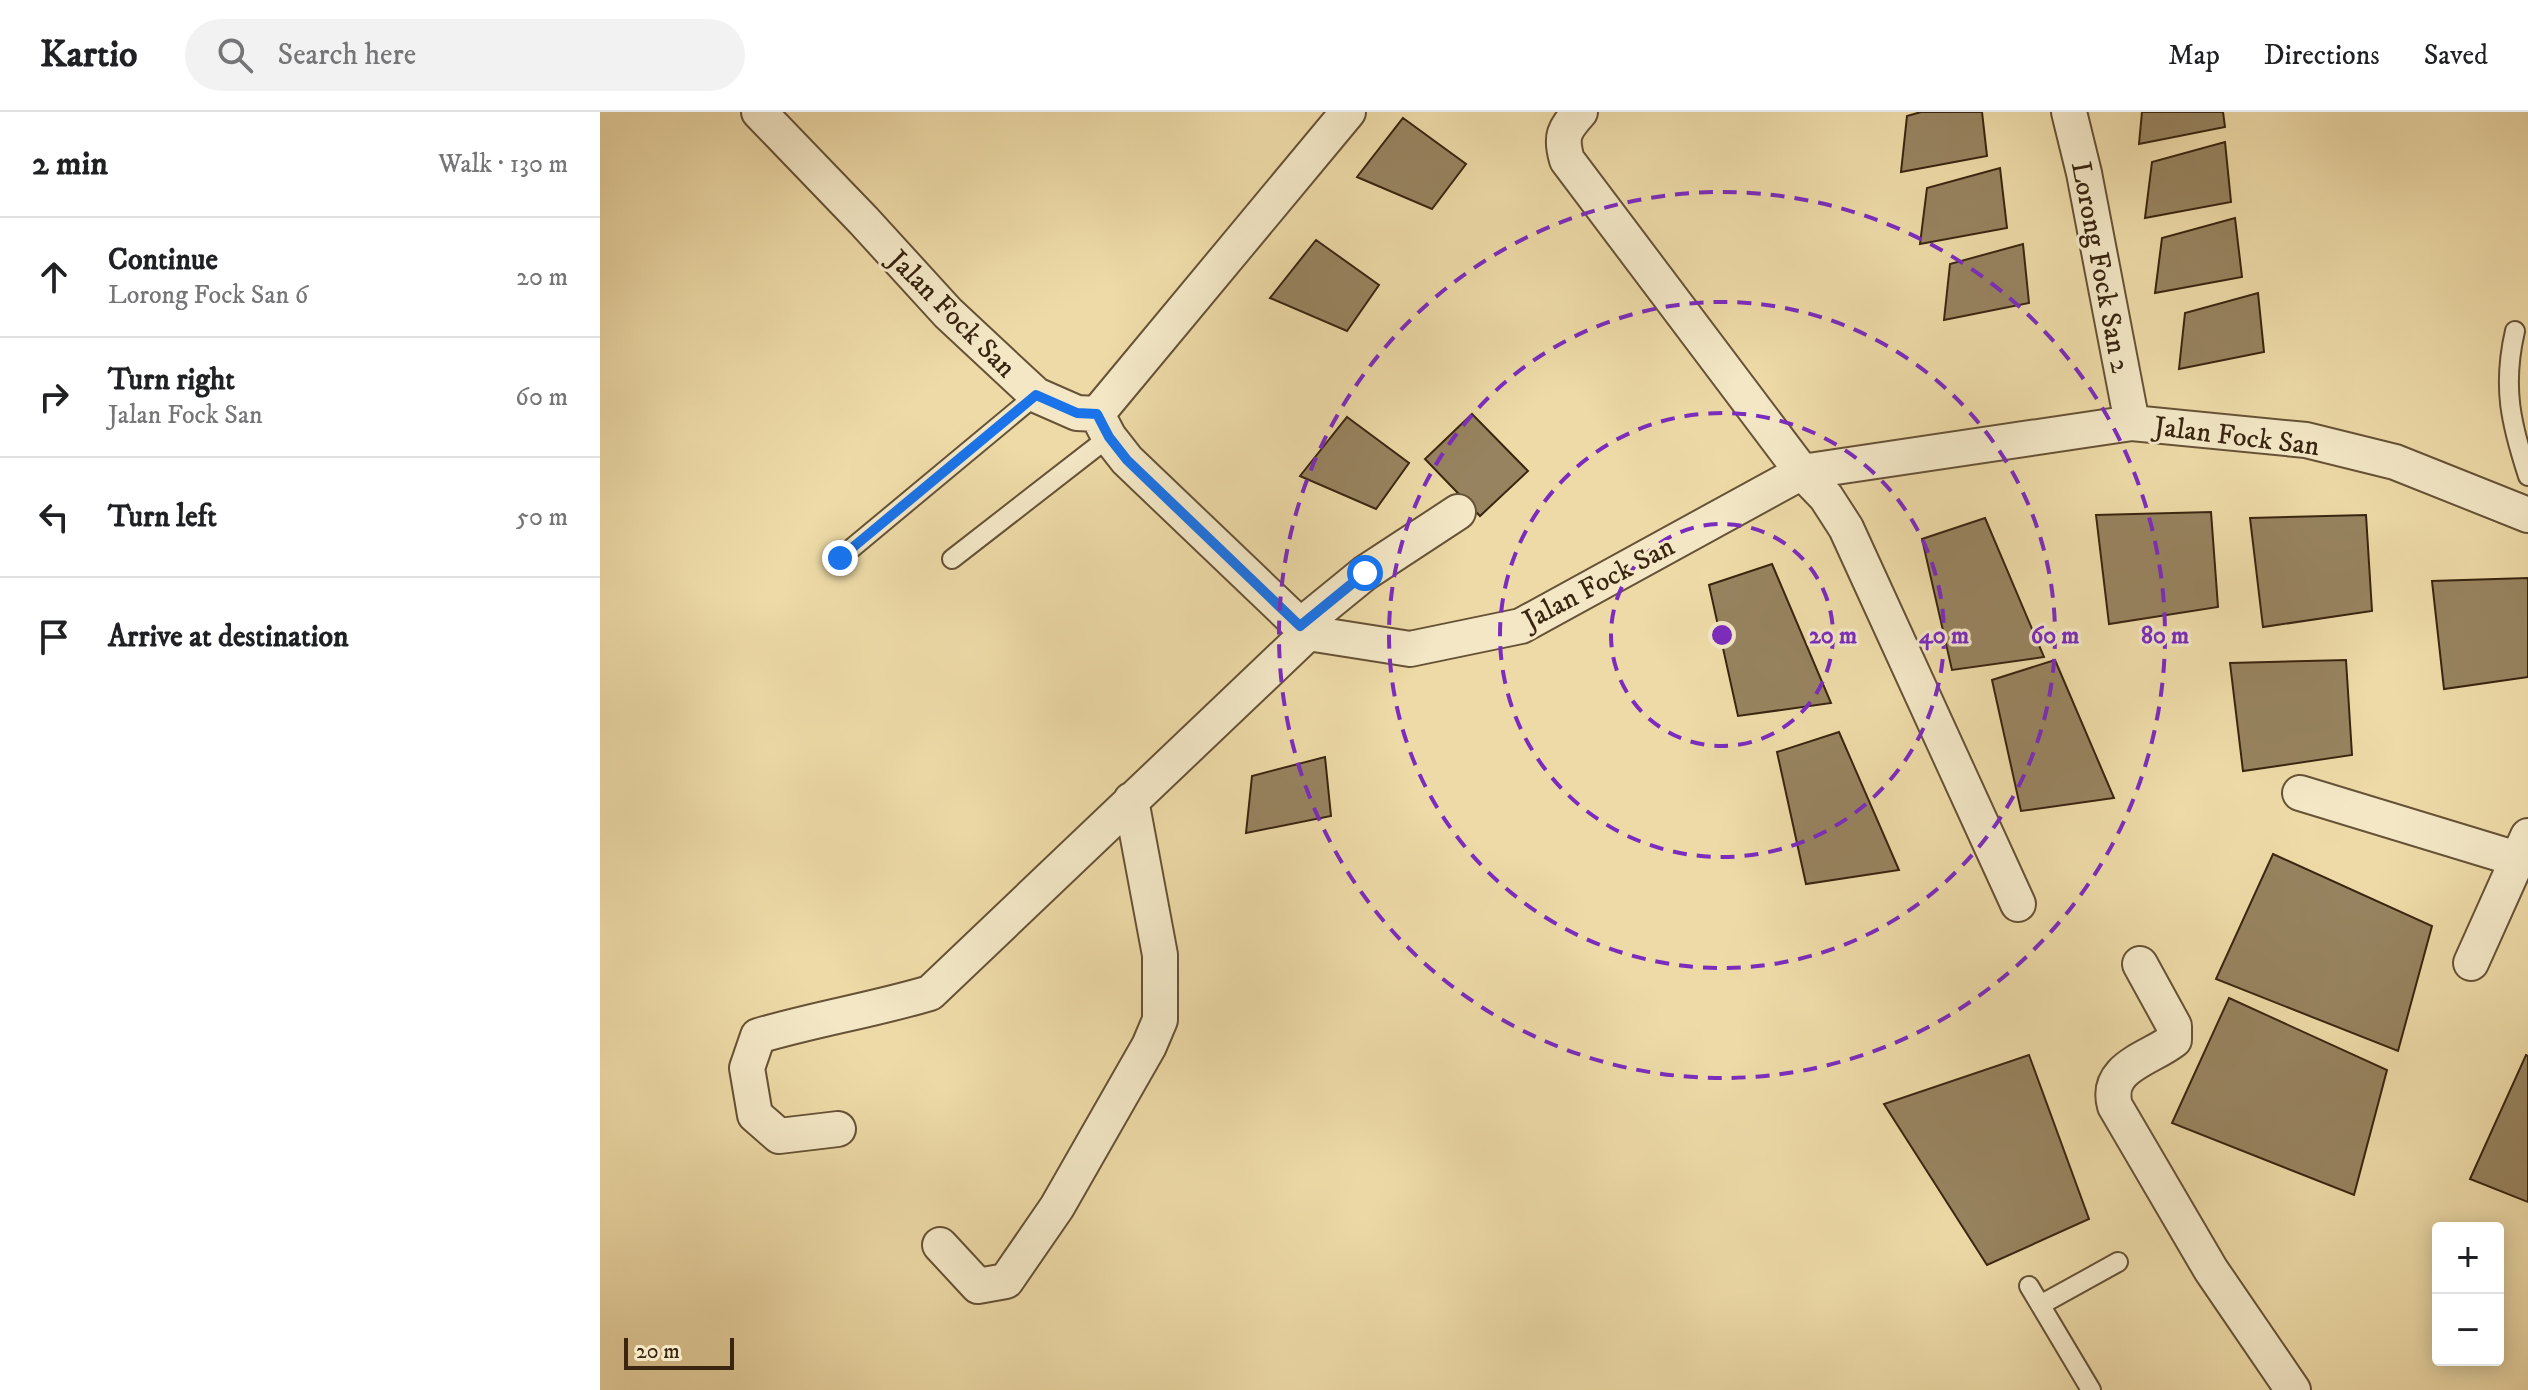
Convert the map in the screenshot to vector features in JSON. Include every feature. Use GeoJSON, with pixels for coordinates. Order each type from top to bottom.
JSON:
{"type":"FeatureCollection","features":[{"type":"Feature","properties":{"kind":"street","name":"Jalan Fock San"},"geometry":{"type":"LineString","coordinates":[[759,112],[948,313],[1036,395],[1103,426]]}},
{"type":"Feature","properties":{"kind":"street"},"geometry":{"type":"LineString","coordinates":[[1304,629],[1127,460],[1103,426],[1348,112]]}},
{"type":"Feature","properties":{"kind":"street"},"geometry":{"type":"LineString","coordinates":[[1580,112],[1566,127],[1562,143],[1567,160],[1802,472],[1826,497],[1846,528],[2018,904]]}},
{"type":"Feature","properties":{"kind":"street","name":"Lorong Fock San 2"},"geometry":{"type":"LineString","coordinates":[[2069,112],[2084,173],[2132,423]]}},
{"type":"Feature","properties":{"kind":"street","name":"Jalan Fock San"},"geometry":{"type":"LineString","coordinates":[[1304,629],[1410,649],[1521,626],[1802,472],[2132,423],[2306,440],[2395,462],[2528,515]]}},
{"type":"Feature","properties":{"kind":"street"},"geometry":{"type":"LineString","coordinates":[[838,1129],[779,1136],[755,1115],[747,1068],[758,1036],[808,1021],[877,1009],[930,993],[1365,573],[1458,512]]}},
{"type":"Feature","properties":{"kind":"street"},"geometry":{"type":"LineString","coordinates":[[2300,793],[2522,847],[2471,963]]}},
{"type":"Feature","properties":{"kind":"street"},"geometry":{"type":"LineString","coordinates":[[940,1245],[978,1286],[1006,1281],[1057,1207],[1149,1046],[1160,1020],[1160,955],[1131,800]]}},
{"type":"Feature","properties":{"kind":"street"},"geometry":{"type":"LineString","coordinates":[[2140,964],[2174,1026],[2174,1040],[2140,1059],[2117,1078],[2111,1093],[2115,1106],[2211,1270],[2293,1390]]}},
{"type":"Feature","properties":{"kind":"lane"},"geometry":{"type":"LineString","coordinates":[[2515,331],[2508,362],[2511,424],[2528,476]]}},
{"type":"Feature","properties":{"kind":"lane"},"geometry":{"type":"LineString","coordinates":[[840,558],[1036,395]]}},
{"type":"Feature","properties":{"kind":"lane"},"geometry":{"type":"LineString","coordinates":[[952,559],[1103,426]]}},
{"type":"Feature","properties":{"kind":"lane"},"geometry":{"type":"LineString","coordinates":[[2042,1304],[2118,1262]]}},
{"type":"Feature","properties":{"kind":"lane"},"geometry":{"type":"LineString","coordinates":[[2029,1286],[2091,1390]]}},
{"type":"Feature","properties":{"kind":"building"},"geometry":{"type":"Polygon","coordinates":[[[1921,112],[1982,112],[1987,156],[1901,172],[1907,116],[1921,112]]]}},
{"type":"Feature","properties":{"kind":"building"},"geometry":{"type":"Polygon","coordinates":[[[2142,112],[2223,112],[2225,127],[2139,144],[2142,112]]]}},
{"type":"Feature","properties":{"kind":"building"},"geometry":{"type":"Polygon","coordinates":[[[1403,118],[1466,164],[1432,209],[1357,177],[1403,118]]]}},
{"type":"Feature","properties":{"kind":"building"},"geometry":{"type":"Polygon","coordinates":[[[2225,142],[2231,202],[2145,218],[2152,162],[2225,142]]]}},
{"type":"Feature","properties":{"kind":"building"},"geometry":{"type":"Polygon","coordinates":[[[2000,168],[2007,228],[1920,244],[1927,188],[2000,168]]]}},
{"type":"Feature","properties":{"kind":"building"},"geometry":{"type":"Polygon","coordinates":[[[2235,218],[2242,277],[2155,293],[2162,238],[2235,218]]]}},
{"type":"Feature","properties":{"kind":"building"},"geometry":{"type":"Polygon","coordinates":[[[1316,240],[1379,285],[1347,331],[1270,298],[1316,240]]]}},
{"type":"Feature","properties":{"kind":"building"},"geometry":{"type":"Polygon","coordinates":[[[2023,244],[2029,303],[1944,320],[1950,264],[2023,244]]]}},
{"type":"Feature","properties":{"kind":"building"},"geometry":{"type":"Polygon","coordinates":[[[2258,293],[2264,352],[2179,369],[2185,313],[2258,293]]]}},
{"type":"Feature","properties":{"kind":"building"},"geometry":{"type":"Polygon","coordinates":[[[1472,414],[1528,471],[1480,516],[1425,459],[1472,414]]]}},
{"type":"Feature","properties":{"kind":"building"},"geometry":{"type":"Polygon","coordinates":[[[1347,417],[1409,463],[1376,509],[1300,476],[1347,417]]]}},
{"type":"Feature","properties":{"kind":"building"},"geometry":{"type":"Polygon","coordinates":[[[2211,512],[2218,607],[2109,624],[2096,515],[2211,512]]]}},
{"type":"Feature","properties":{"kind":"building"},"geometry":{"type":"Polygon","coordinates":[[[2366,515],[2372,611],[2263,627],[2250,518],[2366,515]]]}},
{"type":"Feature","properties":{"kind":"building"},"geometry":{"type":"Polygon","coordinates":[[[1985,518],[2044,657],[1952,670],[1922,539],[1985,518]]]}},
{"type":"Feature","properties":{"kind":"building"},"geometry":{"type":"Polygon","coordinates":[[[1772,564],[1831,703],[1738,716],[1709,585],[1772,564]]]}},
{"type":"Feature","properties":{"kind":"building"},"geometry":{"type":"Polygon","coordinates":[[[2528,578],[2528,677],[2444,689],[2432,581],[2528,578]]]}},
{"type":"Feature","properties":{"kind":"building"},"geometry":{"type":"Polygon","coordinates":[[[2055,660],[2114,798],[2021,811],[1992,680],[2055,660]]]}},
{"type":"Feature","properties":{"kind":"building"},"geometry":{"type":"Polygon","coordinates":[[[2346,660],[2352,755],[2243,771],[2230,663],[2346,660]]]}},
{"type":"Feature","properties":{"kind":"building"},"geometry":{"type":"Polygon","coordinates":[[[1839,732],[1899,870],[1806,884],[1777,752],[1839,732]]]}},
{"type":"Feature","properties":{"kind":"building"},"geometry":{"type":"Polygon","coordinates":[[[1325,757],[1331,816],[1246,833],[1252,776],[1325,757]]]}},
{"type":"Feature","properties":{"kind":"building"},"geometry":{"type":"Polygon","coordinates":[[[2273,854],[2432,926],[2398,1051],[2216,979],[2273,854]]]}},
{"type":"Feature","properties":{"kind":"building"},"geometry":{"type":"Polygon","coordinates":[[[2229,998],[2387,1070],[2354,1195],[2172,1123],[2229,998]]]}},
{"type":"Feature","properties":{"kind":"building"},"geometry":{"type":"Polygon","coordinates":[[[2029,1055],[2089,1219],[1987,1265],[1884,1104],[2029,1055]]]}},
{"type":"Feature","properties":{"kind":"building"},"geometry":{"type":"Polygon","coordinates":[[[2528,1056],[2528,1202],[2470,1179],[2528,1056]]]}},
{"type":"Feature","properties":{"kind":"route"},"geometry":{"type":"LineString","coordinates":[[840,558],[1036,395],[1077,413],[1097,414],[1109,437],[1127,460],[1300,626],[1365,573]]}}]}
